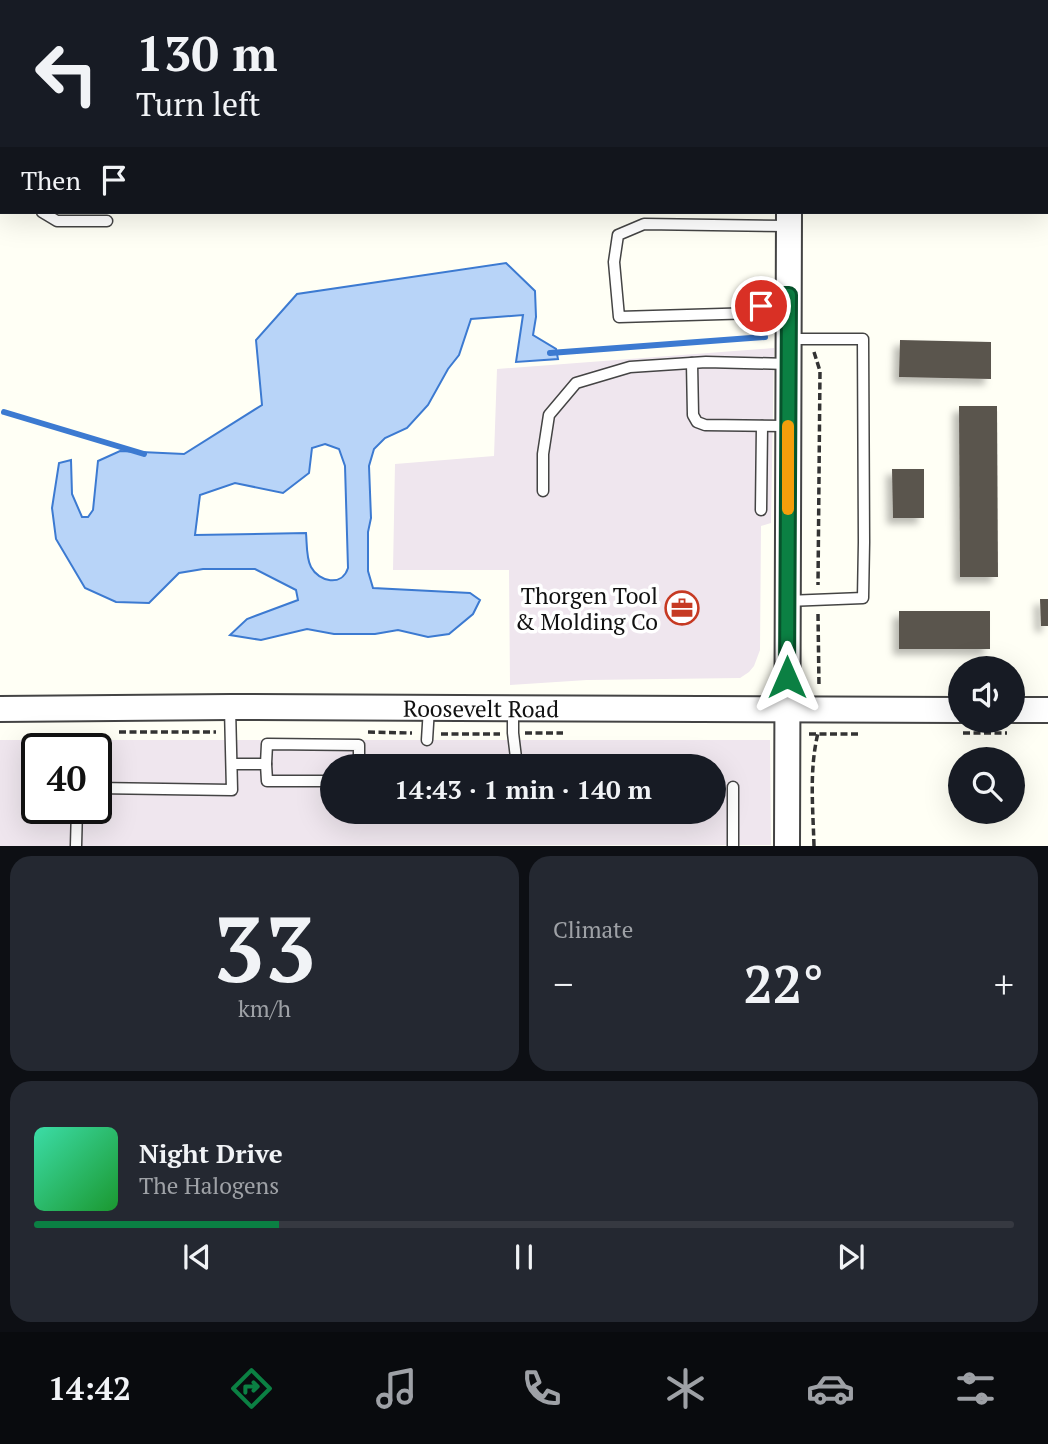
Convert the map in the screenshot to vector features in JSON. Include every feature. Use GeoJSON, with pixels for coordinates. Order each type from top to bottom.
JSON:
{"type":"FeatureCollection","features":[{"type":"Feature","properties":{"kind":"street"},"geometry":{"type":"LineString","coordinates":[[787,845],[789,219]]}},
{"type":"Feature","properties":{"kind":"street","name":"Roosevelt Road"},"geometry":{"type":"LineString","coordinates":[[0,709],[230,707],[948,710]]}},
{"type":"Feature","properties":{"kind":"street"},"geometry":{"type":"LineString","coordinates":[[1025,710],[1048,710]]}},
{"type":"Feature","properties":{"kind":"lane"},"geometry":{"type":"LineString","coordinates":[[45,214],[57,221],[107,221]]}},
{"type":"Feature","properties":{"kind":"lane"},"geometry":{"type":"LineString","coordinates":[[789,219],[644,224],[618,235],[614,262],[619,317],[756,313],[761,306],[761,299],[768,295],[789,295]]}},
{"type":"Feature","properties":{"kind":"lane"},"geometry":{"type":"LineString","coordinates":[[787,601],[863,598],[864,542],[863,339],[789,339]]}},
{"type":"Feature","properties":{"kind":"lane"},"geometry":{"type":"LineString","coordinates":[[543,491],[543,454],[549,415],[576,383],[630,367],[692,363],[788,364]]}},
{"type":"Feature","properties":{"kind":"lane"},"geometry":{"type":"LineString","coordinates":[[692,363],[693,415],[697,422],[705,425],[788,426]]}},
{"type":"Feature","properties":{"kind":"lane"},"geometry":{"type":"LineString","coordinates":[[761,510],[762,426]]}},
{"type":"Feature","properties":{"kind":"lane"},"geometry":{"type":"LineString","coordinates":[[112,788],[232,790],[230,707]]}},
{"type":"Feature","properties":{"kind":"lane"},"geometry":{"type":"LineString","coordinates":[[428,740],[429,708]]}},
{"type":"Feature","properties":{"kind":"lane"},"geometry":{"type":"LineString","coordinates":[[513,708],[516,754]]}},
{"type":"Feature","properties":{"kind":"lane"},"geometry":{"type":"LineString","coordinates":[[320,781],[267,781],[267,744],[359,744],[359,754]]}},
{"type":"Feature","properties":{"kind":"lane"},"geometry":{"type":"LineString","coordinates":[[232,764],[267,764]]}},
{"type":"Feature","properties":{"kind":"lane"},"geometry":{"type":"LineString","coordinates":[[733,787],[733,845]]}},
{"type":"Feature","properties":{"kind":"lane"},"geometry":{"type":"LineString","coordinates":[[76,824],[76,845]]}},
{"type":"Feature","properties":{"kind":"path"},"geometry":{"type":"LineString","coordinates":[[814,339],[814,353],[820,372],[818,735],[812,769],[814,845]]}},
{"type":"Feature","properties":{"kind":"shaded area"},"geometry":{"type":"Polygon","coordinates":[[[774,348],[771,523],[761,526],[760,650],[754,666],[740,678],[587,680],[510,685],[509,570],[393,570],[395,464],[494,456],[497,369],[774,348]]]}},
{"type":"Feature","properties":{"kind":"shaded area"},"geometry":{"type":"Polygon","coordinates":[[[0,740],[21,740],[21,824],[112,824],[112,740],[770,740],[771,845],[0,846],[0,740]]]}},
{"type":"Feature","properties":{"kind":"water"},"geometry":{"type":"Polygon","coordinates":[[[506,263],[535,291],[536,317],[533,335],[556,349],[558,359],[516,362],[523,315],[471,319],[459,355],[428,405],[407,428],[385,438],[374,449],[369,466],[371,518],[368,532],[368,571],[373,588],[470,593],[480,600],[473,614],[449,634],[428,637],[398,630],[375,634],[334,634],[307,629],[261,640],[230,635],[247,619],[298,600],[296,590],[255,569],[203,569],[179,573],[149,603],[116,602],[85,588],[56,539],[52,508],[59,463],[71,460],[72,494],[82,517],[88,517],[93,510],[98,461],[120,451],[184,454],[262,405],[256,340],[297,294],[506,263]],[[325,444],[312,448],[309,473],[283,493],[235,483],[200,495],[195,535],[306,533],[311,567],[325,579],[341,578],[348,568],[345,466],[339,449],[325,444]]]}},
{"type":"Feature","properties":{"kind":"building"},"geometry":{"type":"Polygon","coordinates":[[[900,340],[991,342],[991,379],[899,377],[900,340]]]}},
{"type":"Feature","properties":{"kind":"building"},"geometry":{"type":"Polygon","coordinates":[[[959,406],[997,406],[998,577],[960,577],[959,406]]]}},
{"type":"Feature","properties":{"kind":"building"},"geometry":{"type":"Polygon","coordinates":[[[892,469],[924,469],[924,518],[893,518],[892,469]]]}},
{"type":"Feature","properties":{"kind":"building"},"geometry":{"type":"Polygon","coordinates":[[[1040,599],[1048,599],[1048,626],[1041,626],[1040,599]]]}},
{"type":"Feature","properties":{"kind":"building"},"geometry":{"type":"Polygon","coordinates":[[[899,611],[990,611],[990,649],[899,649],[899,611]]]}},
{"type":"Feature","properties":{"kind":"waterway"},"geometry":{"type":"LineString","coordinates":[[550,353],[765,337]]}},
{"type":"Feature","properties":{"kind":"waterway"},"geometry":{"type":"LineString","coordinates":[[4,412],[144,454]]}},
{"type":"Feature","properties":{"kind":"slow traffic"},"geometry":{"type":"LineString","coordinates":[[788,426],[788,509]]}},
{"type":"Feature","properties":{"kind":"place","name":"Thorgen Tool & Molding Co"},"geometry":{"type":"Point","coordinates":[682,608]}},
{"type":"Feature","properties":{"kind":"route"},"geometry":{"type":"LineString","coordinates":[[761,306],[761,299],[768,295],[789,295],[787,677]]}}]}
